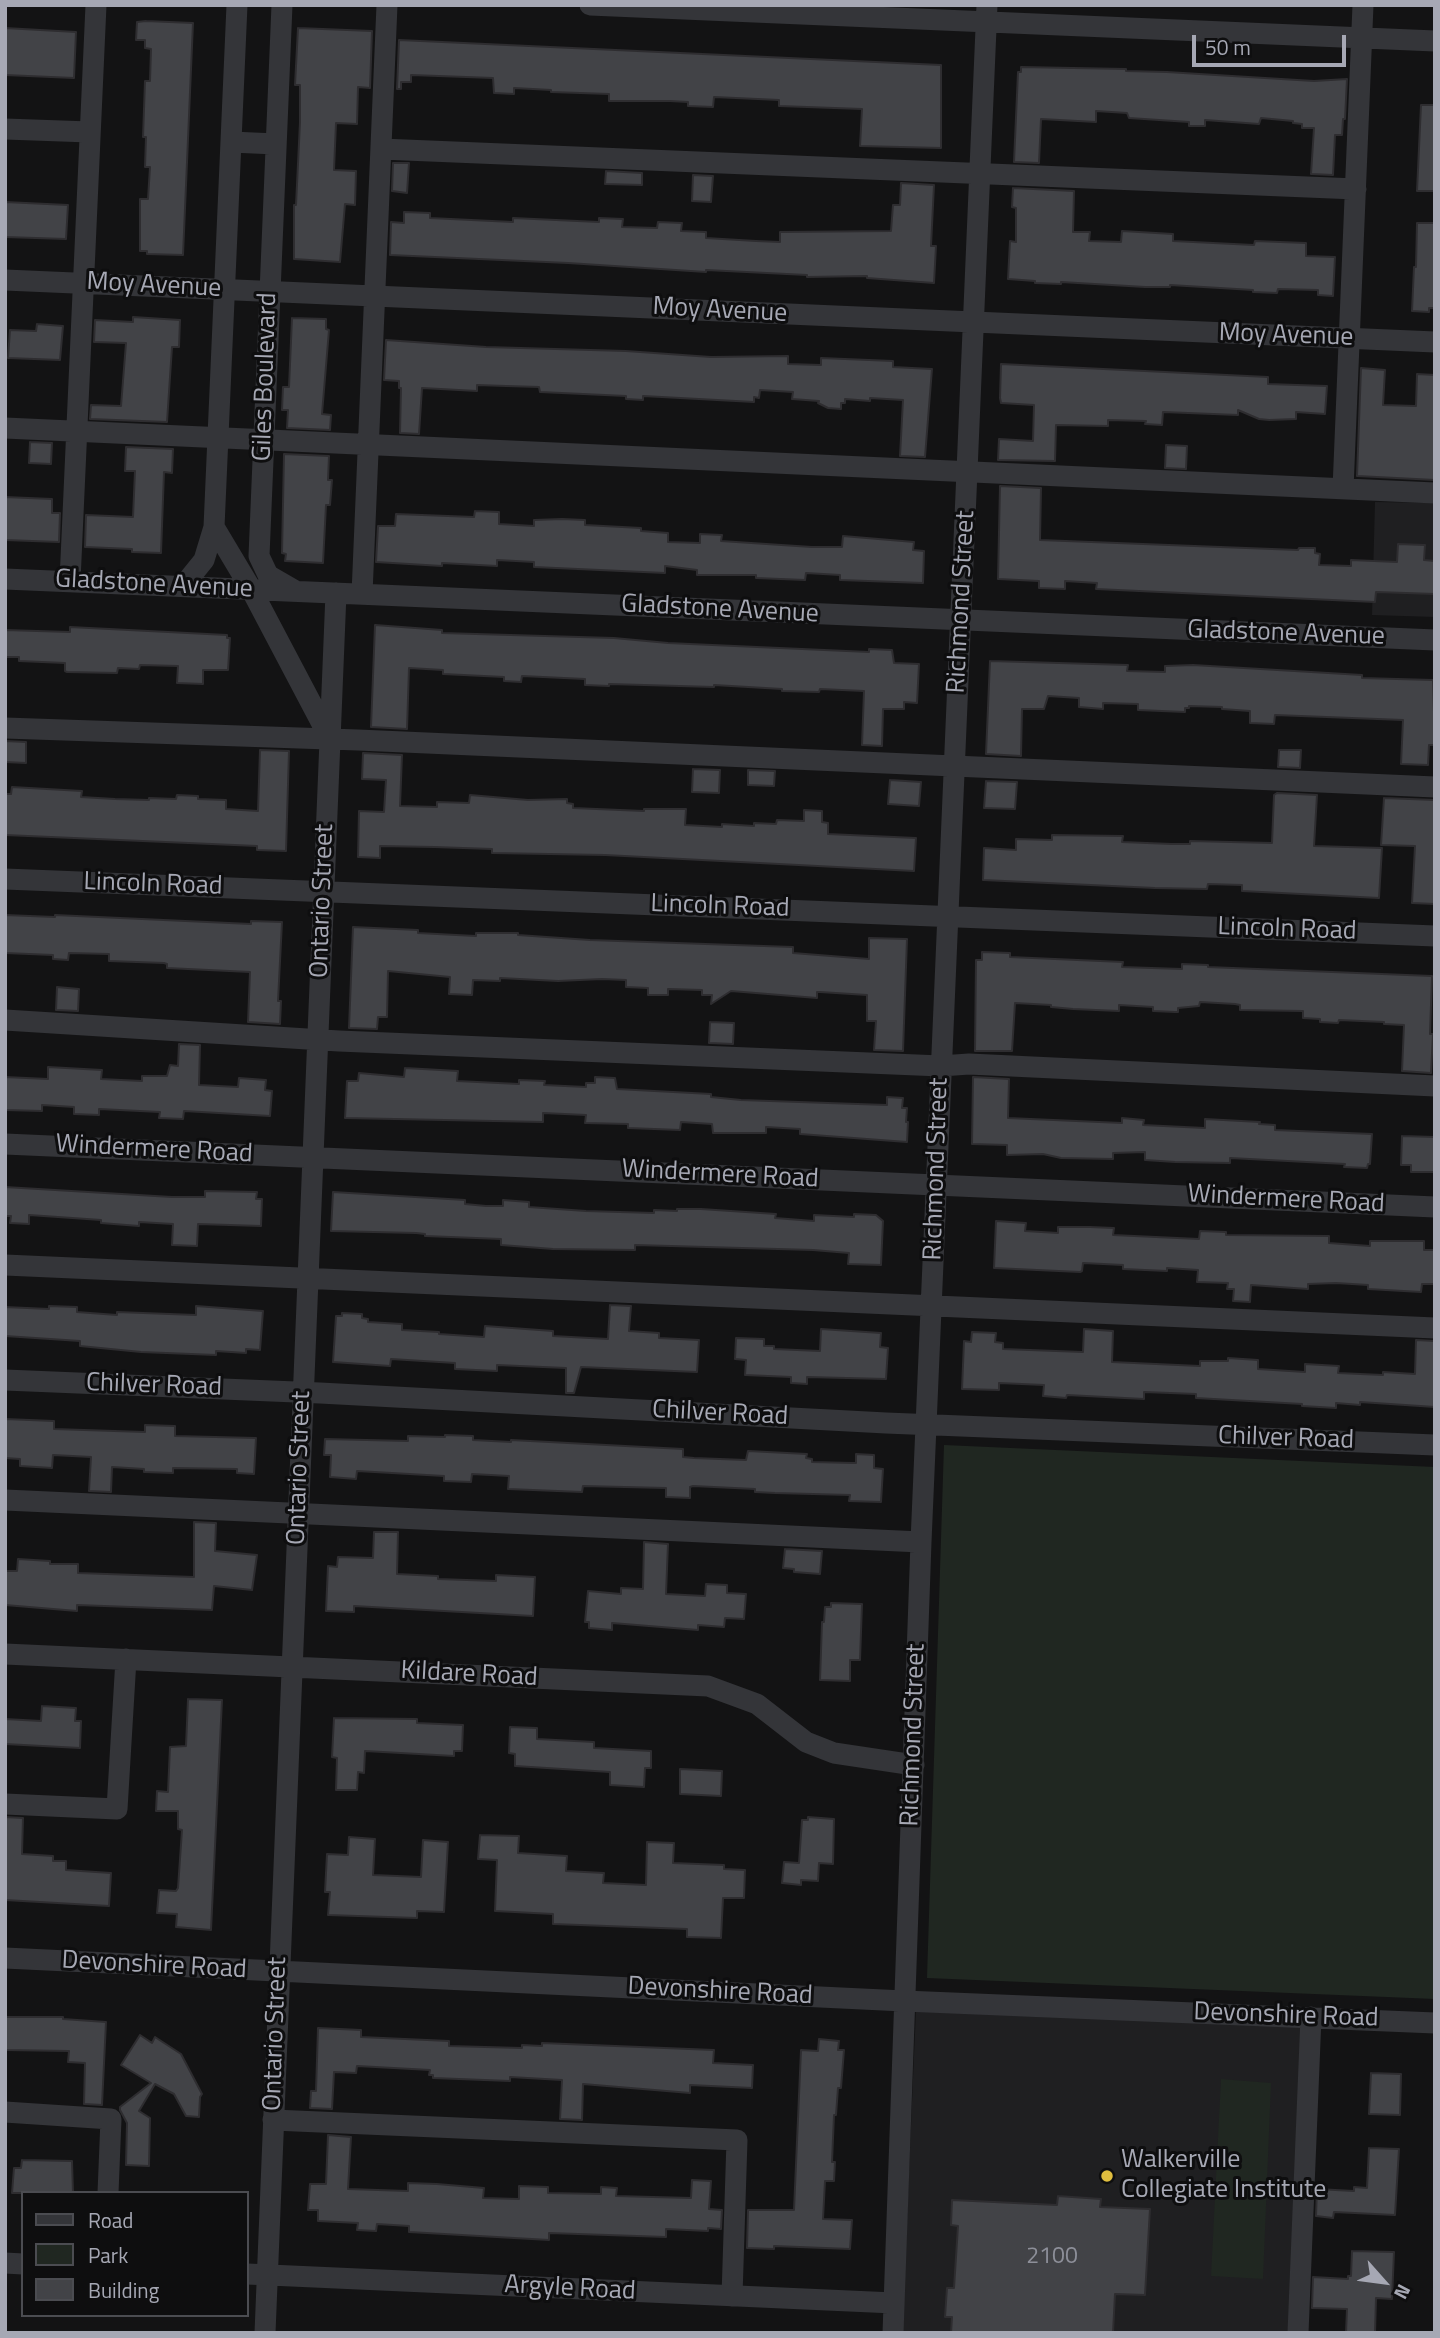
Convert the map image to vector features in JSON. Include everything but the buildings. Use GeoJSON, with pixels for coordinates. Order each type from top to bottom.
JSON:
{"type":"FeatureCollection","features":[{"type":"Feature","properties":{"kind":"street"},"geometry":{"type":"LineString","coordinates":[[70,581],[96,5]]}},
{"type":"Feature","properties":{"kind":"street","name":"Giles Boulevard"},"geometry":{"type":"LineString","coordinates":[[183,586],[204,560],[214,527],[237,5]]}},
{"type":"Feature","properties":{"kind":"street","name":"Giles Boulevard"},"geometry":{"type":"LineString","coordinates":[[282,5],[259,556],[268,575],[296,592]]}},
{"type":"Feature","properties":{"kind":"street"},"geometry":{"type":"LineString","coordinates":[[362,594],[387,5]]}},
{"type":"Feature","properties":{"kind":"street"},"geometry":{"type":"LineString","coordinates":[[590,5],[987,14],[1435,41]]}},
{"type":"Feature","properties":{"kind":"street"},"geometry":{"type":"LineString","coordinates":[[1343,489],[1363,5]]}},
{"type":"Feature","properties":{"kind":"street","name":"Richmond Street"},"geometry":{"type":"LineString","coordinates":[[893,2333],[921,1542],[987,14]]}},
{"type":"Feature","properties":{"kind":"street"},"geometry":{"type":"LineString","coordinates":[[5,129],[90,132]]}},
{"type":"Feature","properties":{"kind":"street"},"geometry":{"type":"LineString","coordinates":[[231,142],[276,144]]}},
{"type":"Feature","properties":{"kind":"street"},"geometry":{"type":"LineString","coordinates":[[381,149],[1356,189]]}},
{"type":"Feature","properties":{"kind":"street","name":"Moy Avenue"},"geometry":{"type":"LineString","coordinates":[[5,280],[1435,342]]}},
{"type":"Feature","properties":{"kind":"street"},"geometry":{"type":"LineString","coordinates":[[5,428],[1435,493]]}},
{"type":"Feature","properties":{"kind":"street"},"geometry":{"type":"LineString","coordinates":[[214,527],[251,589],[330,739]]}},
{"type":"Feature","properties":{"kind":"street","name":"Gladstone Avenue"},"geometry":{"type":"LineString","coordinates":[[5,579],[1435,640]]}},
{"type":"Feature","properties":{"kind":"street"},"geometry":{"type":"LineString","coordinates":[[330,739],[336,593]]}},
{"type":"Feature","properties":{"kind":"street"},"geometry":{"type":"LineString","coordinates":[[5,727],[1435,787]]}},
{"type":"Feature","properties":{"kind":"street","name":"Ontario Street"},"geometry":{"type":"LineString","coordinates":[[265,2333],[257,2274],[273,2120],[330,739]]}},
{"type":"Feature","properties":{"kind":"street","name":"Lincoln Road"},"geometry":{"type":"LineString","coordinates":[[5,878],[1435,936]]}},
{"type":"Feature","properties":{"kind":"street"},"geometry":{"type":"LineString","coordinates":[[5,1020],[317,1040],[941,1066],[983,1065],[1435,1086]]}},
{"type":"Feature","properties":{"kind":"street","name":"Windermere Road"},"geometry":{"type":"LineString","coordinates":[[5,1144],[1435,1206]]}},
{"type":"Feature","properties":{"kind":"street"},"geometry":{"type":"LineString","coordinates":[[5,1265],[1435,1328]]}},
{"type":"Feature","properties":{"kind":"street","name":"Chilver Road"},"geometry":{"type":"LineString","coordinates":[[5,1380],[303,1392],[927,1425],[1435,1445]]}},
{"type":"Feature","properties":{"kind":"street"},"geometry":{"type":"LineString","coordinates":[[5,1500],[921,1542]]}},
{"type":"Feature","properties":{"kind":"street","name":"Kildare Road"},"geometry":{"type":"LineString","coordinates":[[5,1654],[708,1686],[757,1704],[806,1742],[834,1753],[914,1765]]}},
{"type":"Feature","properties":{"kind":"street"},"geometry":{"type":"LineString","coordinates":[[5,1804],[117,1809],[125,1659]]}},
{"type":"Feature","properties":{"kind":"street","name":"Devonshire Road"},"geometry":{"type":"LineString","coordinates":[[5,1958],[904,2001],[1435,2023]]}},
{"type":"Feature","properties":{"kind":"street"},"geometry":{"type":"LineString","coordinates":[[1298,2333],[1311,2017]]}},
{"type":"Feature","properties":{"kind":"street"},"geometry":{"type":"LineString","coordinates":[[5,2112],[111,2119],[108,2191]]}},
{"type":"Feature","properties":{"kind":"street"},"geometry":{"type":"LineString","coordinates":[[273,2120],[737,2140],[732,2296]]}},
{"type":"Feature","properties":{"kind":"street","name":"Argyle Road"},"geometry":{"type":"LineString","coordinates":[[257,2274],[894,2303]]}},
{"type":"Feature","properties":{"kind":"shaded area"},"geometry":{"type":"Polygon","coordinates":[[[1375,502],[1435,503],[1435,617],[1372,615],[1375,502]]]}},
{"type":"Feature","properties":{"kind":"shaded area","name":"Walkerville Collegiate Institute"},"geometry":{"type":"Polygon","coordinates":[[[916,2010],[1315,2026],[1295,2333],[902,2333],[916,2010]]]}},
{"type":"Feature","properties":{"kind":"green space"},"geometry":{"type":"Polygon","coordinates":[[[944,1445],[1435,1467],[1435,1999],[927,1978],[944,1445]]]}},
{"type":"Feature","properties":{"kind":"green space"},"geometry":{"type":"Polygon","coordinates":[[[1221,2079],[1271,2083],[1263,2279],[1211,2276],[1221,2079]]]}},
{"type":"Feature","properties":{"kind":"place","name":"Walkerville Collegiate Institute"},"geometry":{"type":"Point","coordinates":[1107,2176]}}]}
